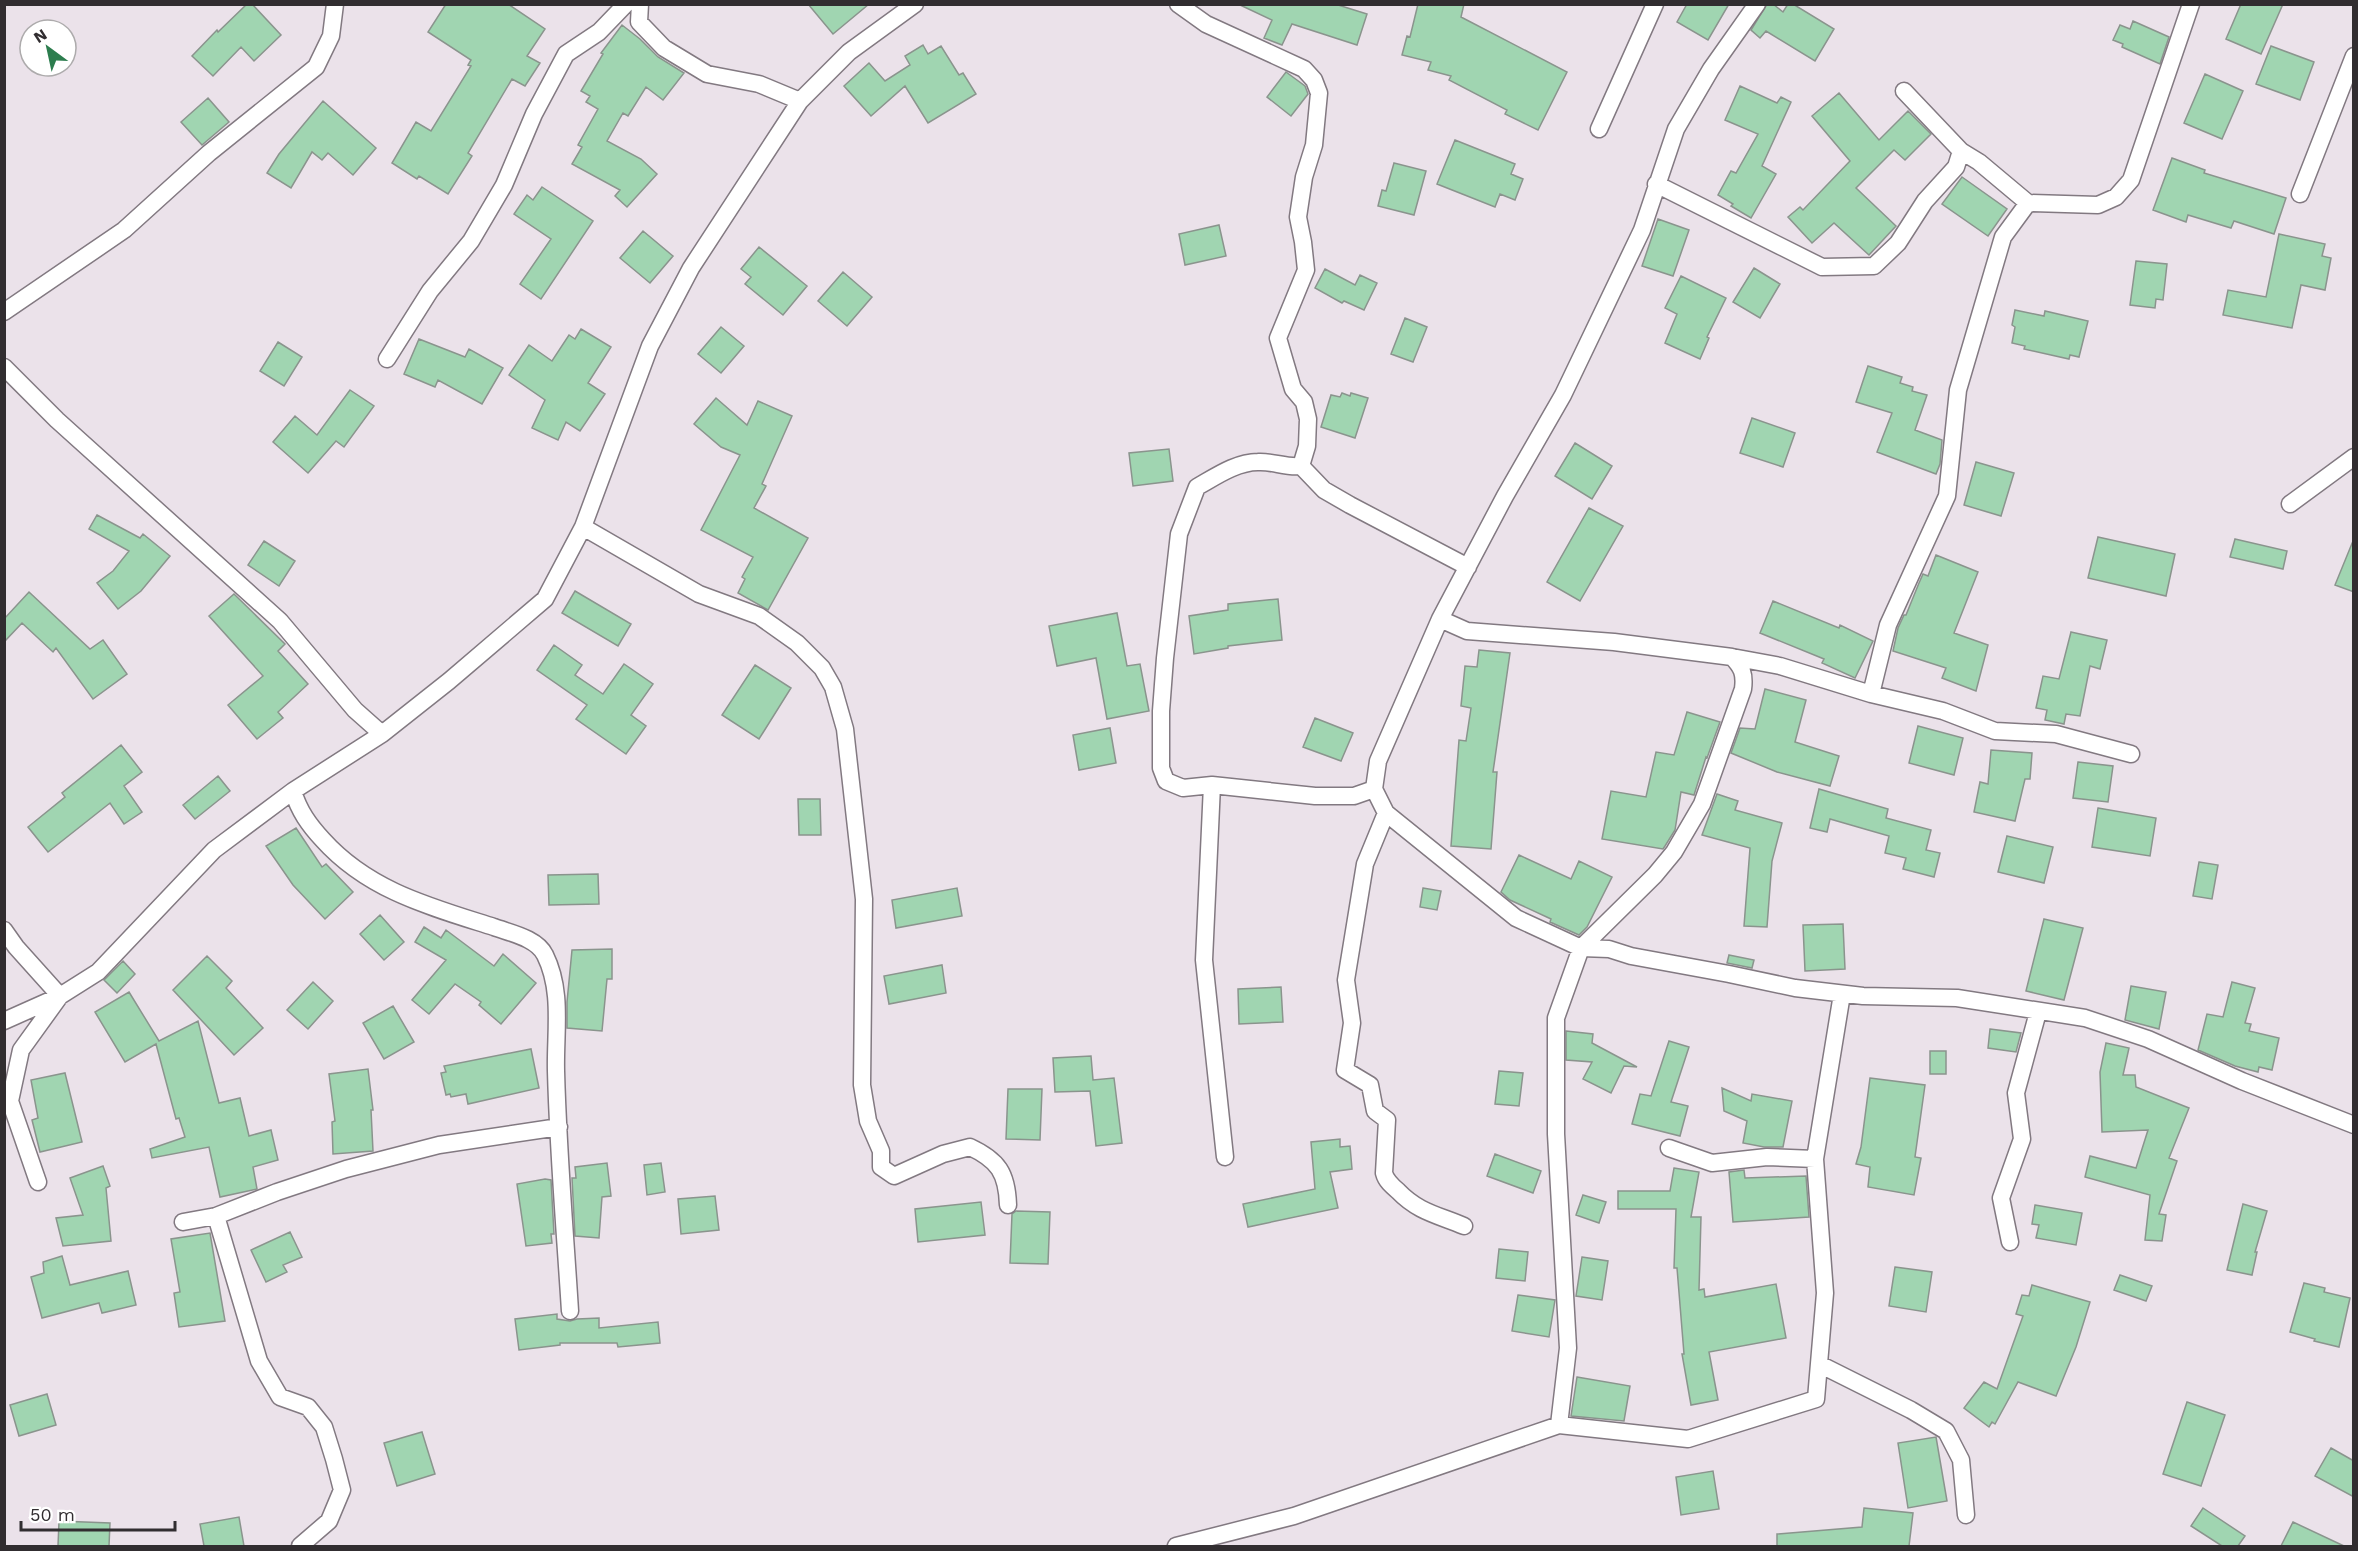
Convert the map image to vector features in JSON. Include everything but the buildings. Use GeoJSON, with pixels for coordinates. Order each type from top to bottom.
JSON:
{"type":"FeatureCollection","features":[{"type":"Feature","properties":{"kind":"street"},"geometry":{"type":"LineString","coordinates":[[4,312],[124,230],[209,153],[316,67],[331,36],[335,4]]}},
{"type":"Feature","properties":{"kind":"street"},"geometry":{"type":"LineString","coordinates":[[387,359],[430,291],[471,241],[504,185],[534,114],[566,54],[599,32],[626,4]]}},
{"type":"Feature","properties":{"kind":"street"},"geometry":{"type":"LineString","coordinates":[[640,4],[639,22],[664,48],[707,74],[759,84],[800,101]]}},
{"type":"Feature","properties":{"kind":"street"},"geometry":{"type":"LineString","coordinates":[[4,1021],[60,996],[98,972],[214,850],[293,791],[382,734],[449,681],[545,599],[583,527],[650,346],[691,268],[800,101],[849,52],[915,4]]}},
{"type":"Feature","properties":{"kind":"street"},"geometry":{"type":"LineString","coordinates":[[1178,4],[1206,24],[1304,69],[1314,80],[1319,93],[1314,146],[1304,177],[1298,217],[1306,270],[1278,338],[1293,389],[1304,402],[1308,419],[1307,446],[1301,466]]}},
{"type":"Feature","properties":{"kind":"street"},"geometry":{"type":"LineString","coordinates":[[1599,129],[1655,4]]}},
{"type":"Feature","properties":{"kind":"street"},"geometry":{"type":"LineString","coordinates":[[1756,4],[1711,69],[1676,129],[1642,230],[1563,395],[1505,496],[1440,620],[1378,761],[1374,789],[1386,813],[1516,918],[1581,948],[1609,949],[1631,957],[1795,988],[1842,994],[1957,998],[2085,1018],[2148,1039],[2252,1085],[2354,1125]]}},
{"type":"Feature","properties":{"kind":"street"},"geometry":{"type":"LineString","coordinates":[[1904,91],[1961,151],[2028,203],[2098,206],[2116,197],[2131,180],[2191,4]]}},
{"type":"Feature","properties":{"kind":"street"},"geometry":{"type":"LineString","coordinates":[[2300,194],[2354,56]]}},
{"type":"Feature","properties":{"kind":"street"},"geometry":{"type":"LineString","coordinates":[[1656,184],[1822,267],[1874,266],[1898,243],[1925,201],[1956,167],[1961,151]]}},
{"type":"Feature","properties":{"kind":"street"},"geometry":{"type":"LineString","coordinates":[[1871,694],[1888,625],[1947,496],[1958,390],[2003,237],[2028,203]]}},
{"type":"Feature","properties":{"kind":"street"},"geometry":{"type":"LineString","coordinates":[[4,367],[57,420],[280,621],[355,710],[382,734]]}},
{"type":"Feature","properties":{"kind":"street"},"geometry":{"type":"LineString","coordinates":[[2290,504],[2354,457]]}},
{"type":"Feature","properties":{"kind":"street"},"geometry":{"type":"LineString","coordinates":[[1301,466],[1289,467],[1258,462],[1234,467],[1197,487],[1179,534],[1165,658],[1161,711],[1161,768],[1166,781],[1183,788],[1212,784],[1315,796],[1354,796],[1374,789]]}},
{"type":"Feature","properties":{"kind":"street"},"geometry":{"type":"LineString","coordinates":[[1301,466],[1324,490],[1350,506],[1468,567]]}},
{"type":"Feature","properties":{"kind":"street"},"geometry":{"type":"LineString","coordinates":[[583,527],[699,594],[759,616],[797,643],[822,668],[833,687],[845,729],[856,818],[864,899],[862,1085],[868,1121],[881,1152],[881,1167],[894,1176],[944,1154],[970,1146],[988,1155],[998,1166],[1007,1188],[1008,1205]]}},
{"type":"Feature","properties":{"kind":"street"},"geometry":{"type":"LineString","coordinates":[[1440,620],[1467,631],[1614,642],[1732,657],[1780,666],[1871,694],[1943,711],[1995,730],[2056,734],[2131,754]]}},
{"type":"Feature","properties":{"kind":"street"},"geometry":{"type":"LineString","coordinates":[[1559,1425],[1568,1348],[1556,1134],[1556,1018],[1581,948],[1674,852],[1702,804],[1743,688],[1744,676],[1741,666],[1732,657]]}},
{"type":"Feature","properties":{"kind":"street"},"geometry":{"type":"LineString","coordinates":[[1212,784],[1204,960],[1225,1157]]}},
{"type":"Feature","properties":{"kind":"street"},"geometry":{"type":"LineString","coordinates":[[293,791],[306,822],[340,859],[383,888],[429,906],[515,934],[539,946],[545,955],[558,999],[556,1069],[570,1311]]}},
{"type":"Feature","properties":{"kind":"street"},"geometry":{"type":"LineString","coordinates":[[1386,813],[1365,864],[1346,980],[1352,1023],[1346,1070],[1370,1086],[1375,1111],[1387,1120],[1383,1173],[1386,1179],[1409,1204],[1464,1226]]}},
{"type":"Feature","properties":{"kind":"street"},"geometry":{"type":"LineString","coordinates":[[4,930],[16,947],[60,996]]}},
{"type":"Feature","properties":{"kind":"street"},"geometry":{"type":"LineString","coordinates":[[1176,1546],[1294,1516],[1559,1425],[1688,1439],[1816,1399],[1825,1293],[1815,1159],[1842,994]]}},
{"type":"Feature","properties":{"kind":"street"},"geometry":{"type":"LineString","coordinates":[[38,1182],[10,1101],[21,1050],[60,996]]}},
{"type":"Feature","properties":{"kind":"street"},"geometry":{"type":"LineString","coordinates":[[2010,1242],[2001,1198],[2022,1139],[2016,1093],[2038,1012]]}},
{"type":"Feature","properties":{"kind":"street"},"geometry":{"type":"LineString","coordinates":[[183,1222],[216,1216],[277,1192],[346,1169],[439,1145],[559,1127]]}},
{"type":"Feature","properties":{"kind":"street"},"geometry":{"type":"LineString","coordinates":[[1669,1148],[1712,1163],[1767,1158],[1815,1159]]}},
{"type":"Feature","properties":{"kind":"street"},"geometry":{"type":"LineString","coordinates":[[216,1216],[258,1361],[280,1397],[308,1407],[324,1427],[337,1469],[342,1490],[329,1521],[300,1546]]}},
{"type":"Feature","properties":{"kind":"street"},"geometry":{"type":"LineString","coordinates":[[1819,1364],[1911,1410],[1946,1431],[1961,1460],[1966,1515]]}}]}
